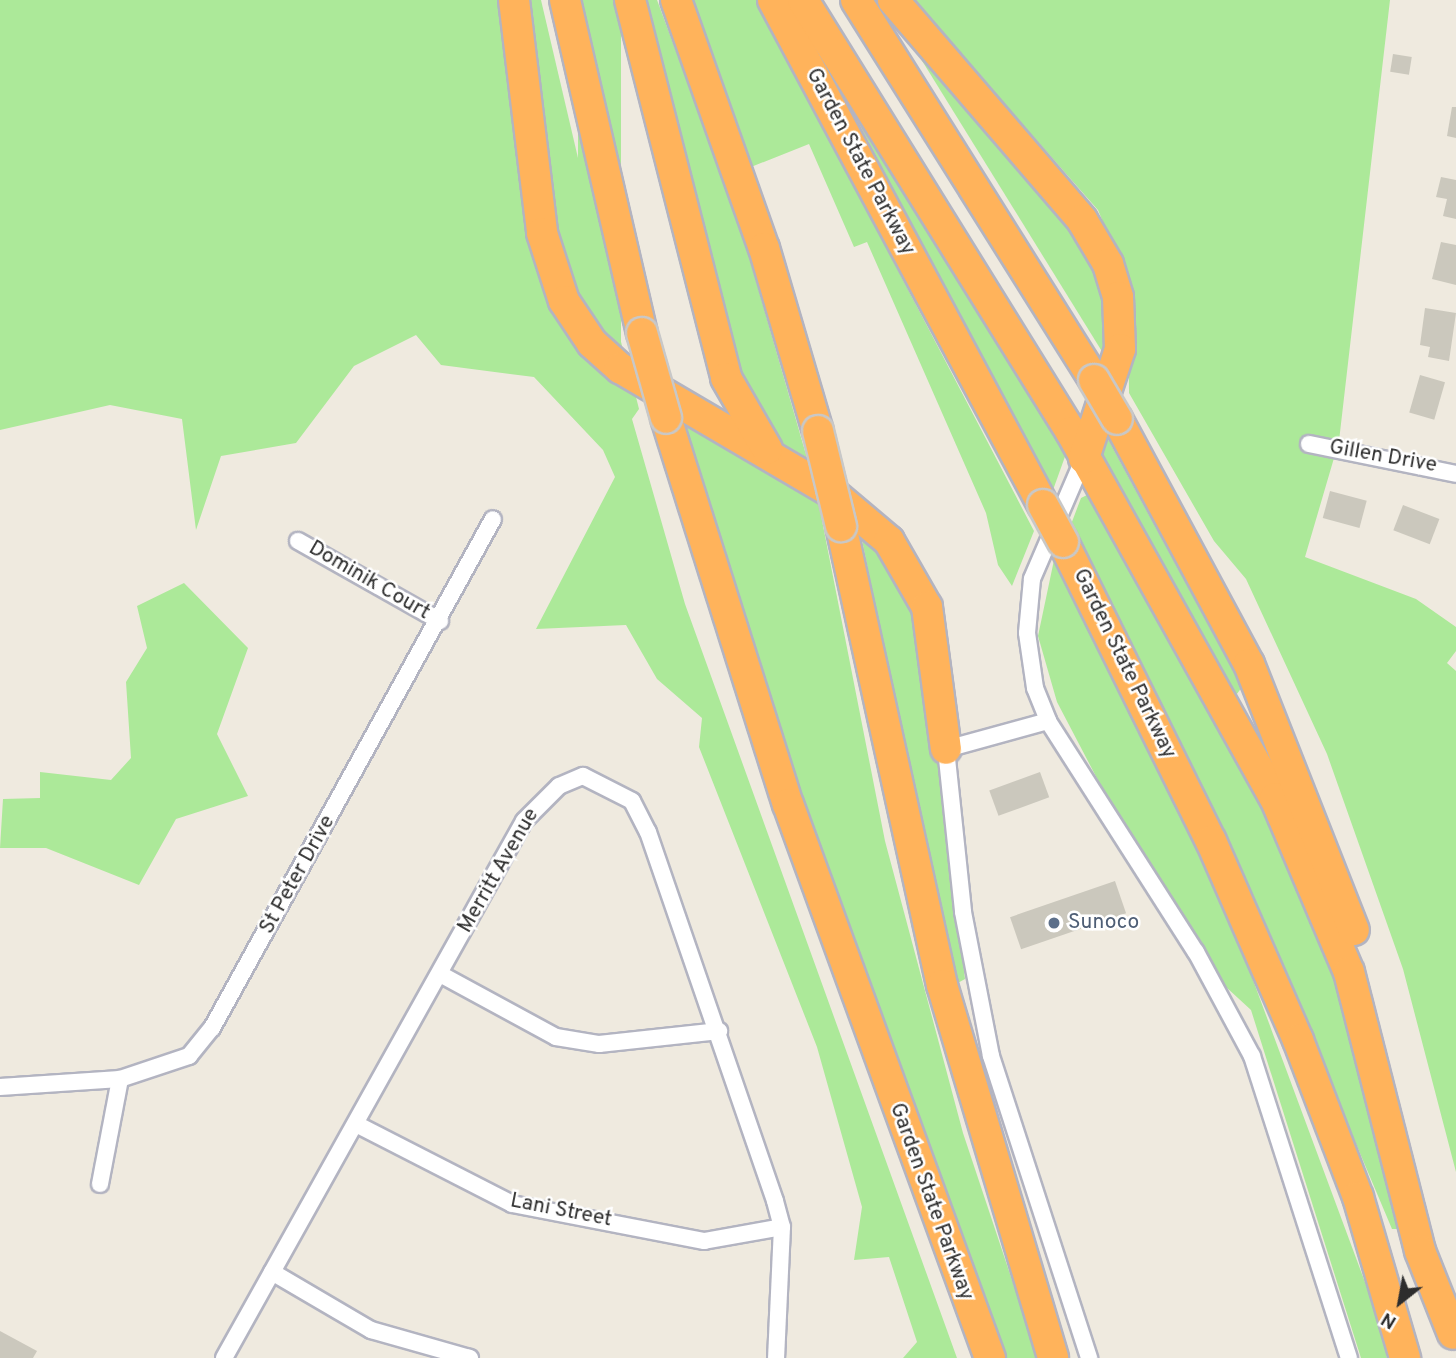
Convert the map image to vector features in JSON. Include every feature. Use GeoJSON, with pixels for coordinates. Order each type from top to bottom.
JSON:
{"type":"FeatureCollection","features":[{"type":"Feature","properties":{"kind":"highway"},"geometry":{"type":"LineString","coordinates":[[514,0],[542,233],[568,307],[620,369],[779,462],[870,521],[915,579],[933,639],[946,749]]}},
{"type":"Feature","properties":{"kind":"highway","name":"Garden State Parkway"},"geometry":{"type":"LineString","coordinates":[[565,0],[642,333],[666,418],[791,814],[990,1358]]}},
{"type":"Feature","properties":{"kind":"highway"},"geometry":{"type":"LineString","coordinates":[[630,0],[726,378],[746,422],[779,462]]}},
{"type":"Feature","properties":{"kind":"highway"},"geometry":{"type":"LineString","coordinates":[[676,0],[764,248],[818,432],[942,985],[1053,1358]]}},
{"type":"Feature","properties":{"kind":"highway","name":"Garden State Parkway"},"geometry":{"type":"LineString","coordinates":[[773,0],[1063,542],[1211,841],[1298,1040],[1358,1197],[1405,1358]]}},
{"type":"Feature","properties":{"kind":"highway"},"geometry":{"type":"LineString","coordinates":[[803,0],[1084,458],[1264,776],[1336,934],[1385,1096],[1420,1251],[1455,1342]]}},
{"type":"Feature","properties":{"kind":"highway"},"geometry":{"type":"LineString","coordinates":[[856,0],[1094,380],[1225,614],[1314,817],[1387,1039],[1455,1342]]}},
{"type":"Feature","properties":{"kind":"highway"},"geometry":{"type":"LineString","coordinates":[[893,0],[1082,220],[1108,264],[1118,297],[1120,349],[1084,458]]}},
{"type":"Feature","properties":{"kind":"street","name":"Gillen Drive"},"geometry":{"type":"LineString","coordinates":[[1309,443],[1456,474]]}},
{"type":"Feature","properties":{"kind":"street"},"geometry":{"type":"LineString","coordinates":[[1084,458],[1048,535],[1029,597],[1030,663],[1048,721],[1182,929],[1252,1056],[1349,1358]]}},
{"type":"Feature","properties":{"kind":"street","name":"St Peter Drive"},"geometry":{"type":"LineString","coordinates":[[0,1087],[120,1079],[189,1056],[212,1028],[440,621],[493,519]]}},
{"type":"Feature","properties":{"kind":"street","name":"Dominik Court"},"geometry":{"type":"LineString","coordinates":[[298,541],[440,621]]}},
{"type":"Feature","properties":{"kind":"street"},"geometry":{"type":"LineString","coordinates":[[1048,721],[946,749],[963,912],[991,1056],[1089,1358]]}},
{"type":"Feature","properties":{"kind":"street","name":"Merritt Avenue"},"geometry":{"type":"LineString","coordinates":[[224,1358],[524,821],[559,786],[583,776],[632,801],[665,874],[719,1031],[782,1227],[776,1358]]}},
{"type":"Feature","properties":{"kind":"street"},"geometry":{"type":"LineString","coordinates":[[440,974],[556,1037],[599,1044],[719,1031]]}},
{"type":"Feature","properties":{"kind":"street"},"geometry":{"type":"LineString","coordinates":[[100,1184],[120,1079]]}},
{"type":"Feature","properties":{"kind":"street","name":"Lani Street"},"geometry":{"type":"LineString","coordinates":[[356,1124],[512,1204],[704,1241],[782,1227]]}},
{"type":"Feature","properties":{"kind":"street"},"geometry":{"type":"LineString","coordinates":[[272,1272],[371,1330],[470,1358]]}},
{"type":"Feature","properties":{"kind":"green space"},"geometry":{"type":"Polygon","coordinates":[[[0,0],[505,0],[533,229],[633,385],[639,409],[632,419],[685,604],[957,1358],[903,1358],[917,1342],[889,1257],[854,1260],[862,1207],[817,1047],[699,747],[702,718],[657,679],[626,625],[536,629],[615,477],[603,450],[534,377],[441,365],[416,335],[354,366],[296,443],[221,456],[196,530],[182,419],[110,405],[0,430],[0,0]]]}},
{"type":"Feature","properties":{"kind":"green space"},"geometry":{"type":"Polygon","coordinates":[[[522,0],[541,0],[626,363],[599,343],[550,242],[522,0]]]}},
{"type":"Feature","properties":{"kind":"green space"},"geometry":{"type":"Polygon","coordinates":[[[578,0],[621,0],[621,406],[578,406],[578,0]]]}},
{"type":"Feature","properties":{"kind":"green space"},"geometry":{"type":"Polygon","coordinates":[[[639,0],[657,0],[737,215],[811,472],[787,458],[736,386],[639,0]]]}},
{"type":"Feature","properties":{"kind":"green space"},"geometry":{"type":"Polygon","coordinates":[[[690,0],[757,0],[1034,531],[1012,586],[998,565],[986,513],[867,242],[854,247],[809,144],[751,167],[690,0]]]}},
{"type":"Feature","properties":{"kind":"green space"},"geometry":{"type":"Polygon","coordinates":[[[913,0],[1390,0],[1339,441],[1305,557],[1416,599],[1456,627],[1456,651],[1447,663],[1456,671],[1456,1172],[1403,969],[1327,754],[1246,579],[1214,541],[1129,393],[1128,282],[1098,210],[913,0]]]}},
{"type":"Feature","properties":{"kind":"green space"},"geometry":{"type":"Polygon","coordinates":[[[890,9],[1079,226],[1109,290],[1111,366],[890,9]]]}},
{"type":"Feature","properties":{"kind":"green space"},"geometry":{"type":"Polygon","coordinates":[[[814,39],[1067,451],[1053,490],[814,39]]]}},
{"type":"Feature","properties":{"kind":"green space"},"geometry":{"type":"Polygon","coordinates":[[[682,414],[816,490],[885,841],[963,1133],[1038,1358],[1003,1358],[767,702],[682,414]]]}},
{"type":"Feature","properties":{"kind":"green space"},"geometry":{"type":"Polygon","coordinates":[[[1108,439],[1242,687],[1234,698],[1100,464],[1108,439]]]}},
{"type":"Feature","properties":{"kind":"green space"},"geometry":{"type":"Polygon","coordinates":[[[1093,492],[1270,796],[1369,1080],[1402,1229],[1392,1229],[1235,857],[1070,527],[1081,498],[1093,492]]]}},
{"type":"Feature","properties":{"kind":"green space"},"geometry":{"type":"Polygon","coordinates":[[[858,521],[911,589],[924,637],[965,979],[954,985],[858,521]]]}},
{"type":"Feature","properties":{"kind":"green space"},"geometry":{"type":"Polygon","coordinates":[[[1054,560],[1230,918],[1379,1320],[1387,1358],[1361,1358],[1251,1010],[1226,987],[1101,786],[1057,702],[1038,636],[1054,560]]]}},
{"type":"Feature","properties":{"kind":"green space"},"geometry":{"type":"Polygon","coordinates":[[[184,583],[248,648],[217,734],[248,796],[176,819],[139,885],[46,848],[0,848],[3,799],[40,798],[40,772],[111,780],[131,758],[126,682],[147,648],[137,606],[184,583]]]}},
{"type":"Feature","properties":{"kind":"building"},"geometry":{"type":"Polygon","coordinates":[[[1393,54],[1412,57],[1409,75],[1390,72],[1393,54]]]}},
{"type":"Feature","properties":{"kind":"building"},"geometry":{"type":"Polygon","coordinates":[[[1452,107],[1456,107],[1456,138],[1447,136],[1452,107]]]}},
{"type":"Feature","properties":{"kind":"building"},"geometry":{"type":"Polygon","coordinates":[[[1441,177],[1456,180],[1456,219],[1443,216],[1447,199],[1436,197],[1441,177]]]}},
{"type":"Feature","properties":{"kind":"building"},"geometry":{"type":"Polygon","coordinates":[[[1441,242],[1456,245],[1456,285],[1432,279],[1441,242]]]}},
{"type":"Feature","properties":{"kind":"building"},"geometry":{"type":"Polygon","coordinates":[[[1425,308],[1456,313],[1449,361],[1428,357],[1430,347],[1420,345],[1425,308]]]}},
{"type":"Feature","properties":{"kind":"building"},"geometry":{"type":"Polygon","coordinates":[[[1420,375],[1445,382],[1434,420],[1409,412],[1420,375]]]}},
{"type":"Feature","properties":{"kind":"building"},"geometry":{"type":"Polygon","coordinates":[[[1330,491],[1367,501],[1359,528],[1323,518],[1330,491]]]}},
{"type":"Feature","properties":{"kind":"building"},"geometry":{"type":"Polygon","coordinates":[[[1403,505],[1439,519],[1430,544],[1393,530],[1403,505]]]}},
{"type":"Feature","properties":{"kind":"building"},"geometry":{"type":"Polygon","coordinates":[[[1040,772],[1049,797],[998,816],[989,790],[1040,772]]]}},
{"type":"Feature","properties":{"kind":"building","name":"Sunoco"},"geometry":{"type":"Polygon","coordinates":[[[1115,881],[1126,913],[1021,949],[1010,917],[1115,881]]]}},
{"type":"Feature","properties":{"kind":"building"},"geometry":{"type":"Polygon","coordinates":[[[0,1331],[37,1351],[33,1358],[0,1358],[0,1331]]]}},
{"type":"Feature","properties":{"kind":"place","name":"Sunoco"},"geometry":{"type":"Point","coordinates":[1054,923]}}]}
